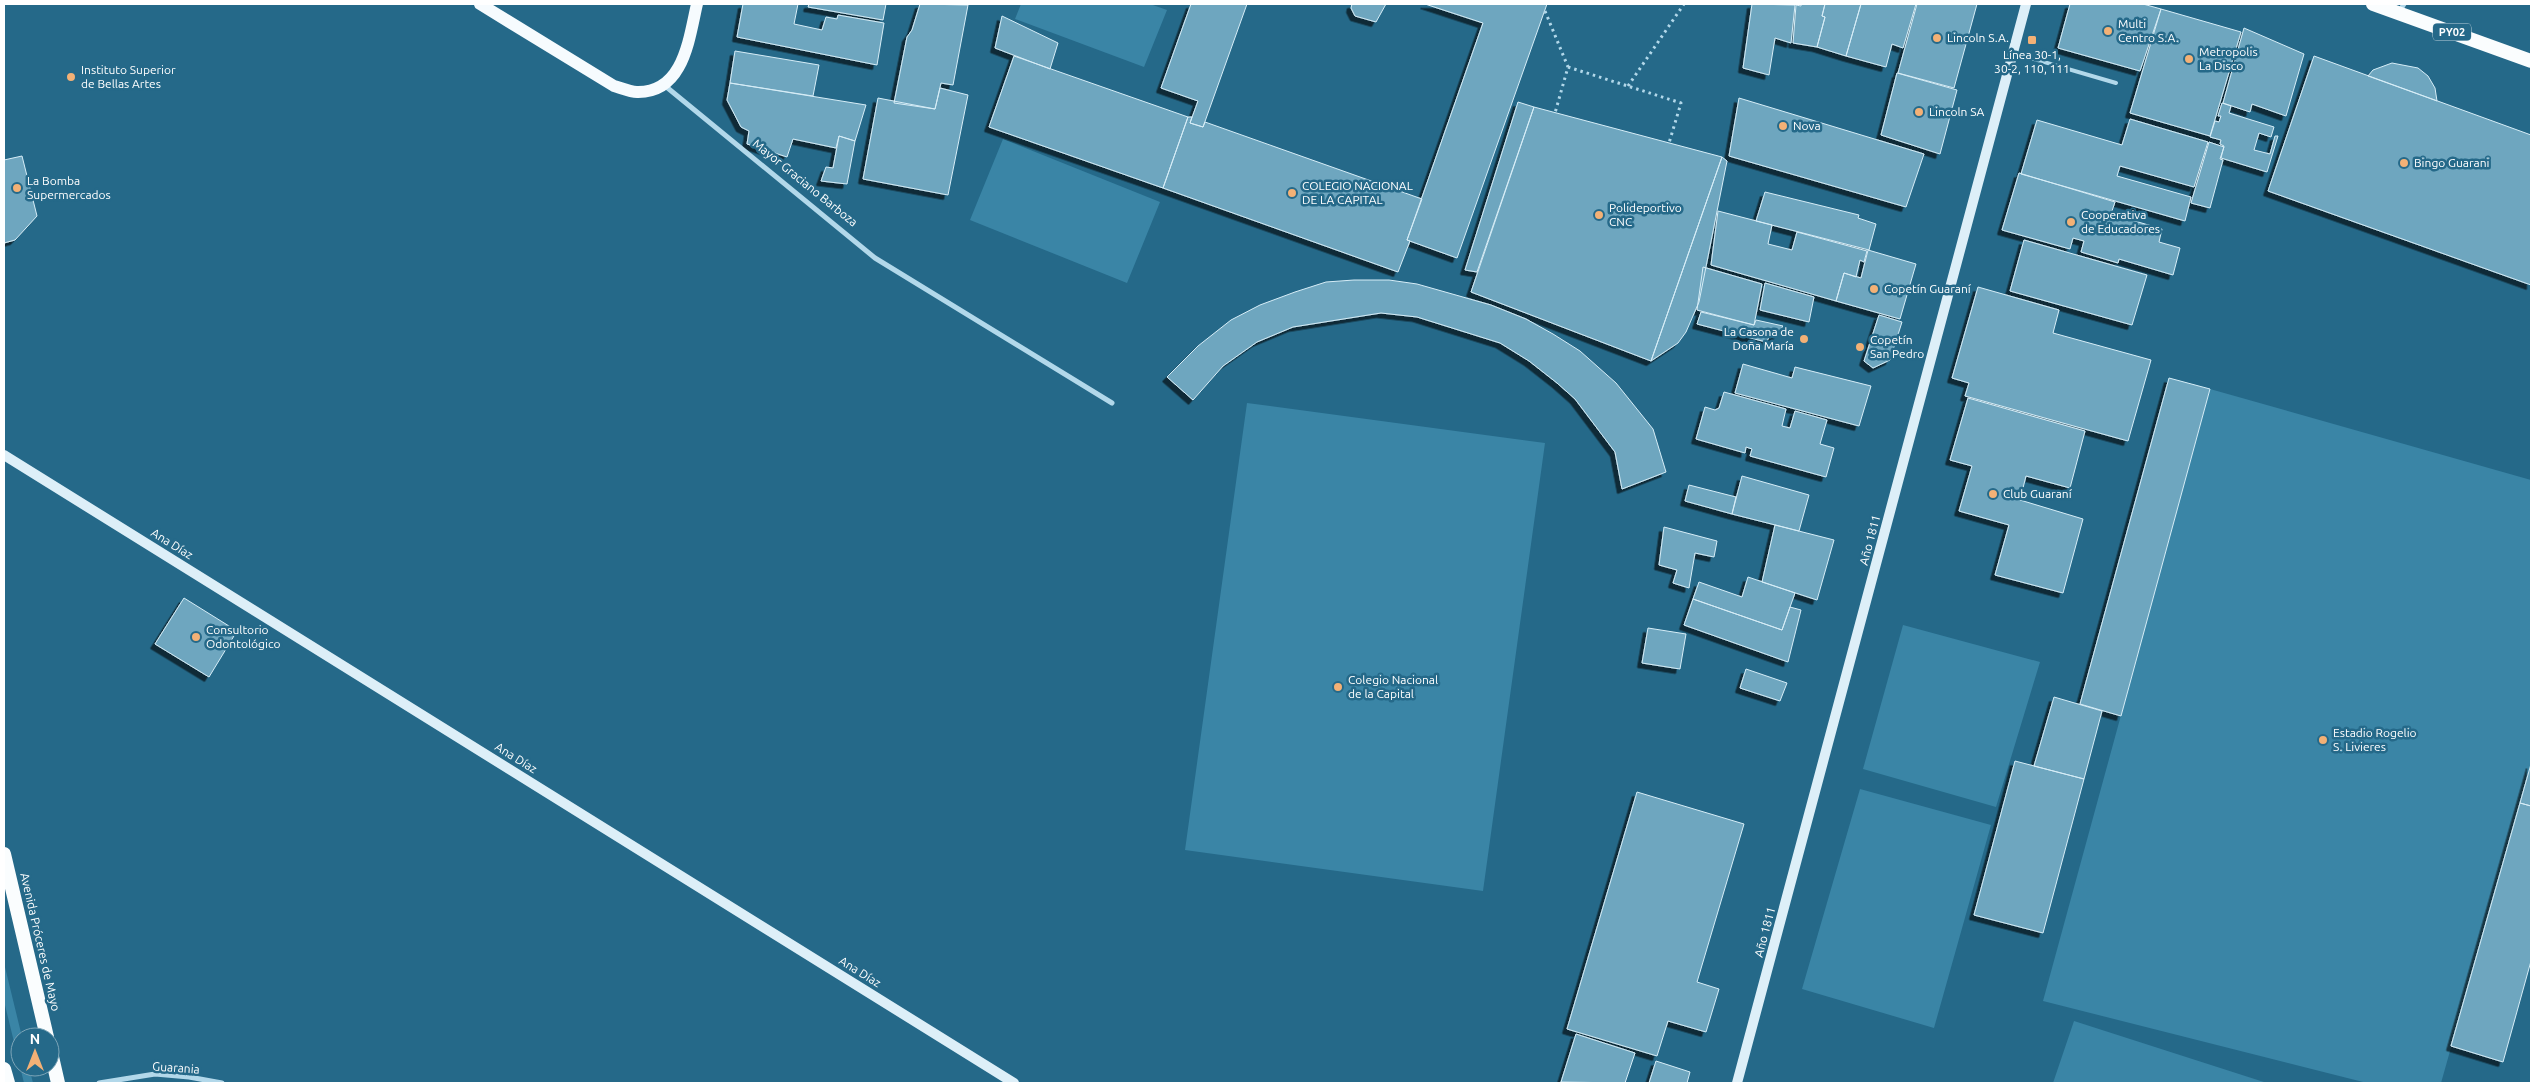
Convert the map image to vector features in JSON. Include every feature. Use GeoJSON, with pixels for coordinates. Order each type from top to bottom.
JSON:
{"type":"FeatureCollection","features":[{"type":"Feature","properties":{"kind":"highway","name":"PY02"},"geometry":{"type":"LineString","coordinates":[[2373,4],[2401,8],[2531,61]]}},
{"type":"Feature","properties":{"kind":"highway","name":"Avenida Próceres de Mayo"},"geometry":{"type":"LineString","coordinates":[[4,854],[45,1027]]}},
{"type":"Feature","properties":{"kind":"highway"},"geometry":{"type":"LineString","coordinates":[[4,1069],[8,1083]]}},
{"type":"Feature","properties":{"kind":"main road"},"geometry":{"type":"LineString","coordinates":[[480,4],[614,86],[637,92],[664,85],[685,60],[697,4]]}},
{"type":"Feature","properties":{"kind":"main road","name":"Año 1811"},"geometry":{"type":"LineString","coordinates":[[1737,1083],[2026,4]]}},
{"type":"Feature","properties":{"kind":"main road","name":"Ana Díaz"},"geometry":{"type":"LineString","coordinates":[[4,455],[1014,1083]]}},
{"type":"Feature","properties":{"kind":"street","name":"Mayor Graciano Barboza"},"geometry":{"type":"LineString","coordinates":[[664,85],[875,258],[1112,402]]}},
{"type":"Feature","properties":{"kind":"street","name":"Guarania"},"geometry":{"type":"LineString","coordinates":[[99,1083],[155,1074],[189,1077],[222,1083]]}},
{"type":"Feature","properties":{"kind":"lane"},"geometry":{"type":"LineString","coordinates":[[2013,53],[2116,83]]}},
{"type":"Feature","properties":{"kind":"path"},"geometry":{"type":"LineString","coordinates":[[1628,86],[1684,4]]}},
{"type":"Feature","properties":{"kind":"path"},"geometry":{"type":"LineString","coordinates":[[1545,11],[1568,67],[1555,113]]}},
{"type":"Feature","properties":{"kind":"path"},"geometry":{"type":"LineString","coordinates":[[1568,67],[1681,103],[1669,143]]}},
{"type":"Feature","properties":{"kind":"shaded area"},"geometry":{"type":"Polygon","coordinates":[[[1021,4],[1150,4],[1167,10],[1144,67],[1015,19],[1021,4]]]}},
{"type":"Feature","properties":{"kind":"shaded area"},"geometry":{"type":"Polygon","coordinates":[[[1003,139],[1160,202],[1127,283],[970,220],[1003,139]]]}},
{"type":"Feature","properties":{"kind":"shaded area","name":"Estadio Rogelio S. Livieres"},"geometry":{"type":"Polygon","coordinates":[[[2210,389],[2531,480],[2531,764],[2441,1083],[2367,1083],[2043,1001],[2210,389]]]}},
{"type":"Feature","properties":{"kind":"shaded area"},"geometry":{"type":"Polygon","coordinates":[[[1247,403],[1545,443],[1483,891],[1185,850],[1247,403]]]}},
{"type":"Feature","properties":{"kind":"shaded area"},"geometry":{"type":"Polygon","coordinates":[[[1903,625],[2040,662],[1996,807],[1863,769],[1903,625]]]}},
{"type":"Feature","properties":{"kind":"shaded area"},"geometry":{"type":"Polygon","coordinates":[[[1860,789],[1991,825],[1934,1028],[1802,989],[1860,789]]]}},
{"type":"Feature","properties":{"kind":"shaded area"},"geometry":{"type":"Polygon","coordinates":[[[4,963],[20,1027],[10,1027],[4,1001],[4,963]]]}},
{"type":"Feature","properties":{"kind":"shaded area"},"geometry":{"type":"Polygon","coordinates":[[[2074,1021],[2267,1083],[2053,1083],[2074,1021]]]}},
{"type":"Feature","properties":{"kind":"shaded area"},"geometry":{"type":"Polygon","coordinates":[[[22,1077],[32,1077],[33,1083],[24,1083],[22,1077]]]}},
{"type":"Feature","properties":{"kind":"building"},"geometry":{"type":"Polygon","coordinates":[[[743,4],[798,4],[794,24],[822,30],[826,17],[837,19],[838,15],[884,23],[877,65],[737,37],[743,4]]]}},
{"type":"Feature","properties":{"kind":"building"},"geometry":{"type":"Polygon","coordinates":[[[809,4],[886,4],[883,20],[808,7],[809,4]]]}},
{"type":"Feature","properties":{"kind":"building"},"geometry":{"type":"Polygon","coordinates":[[[920,4],[968,5],[953,85],[941,83],[935,109],[894,103],[907,37],[912,30],[920,4]]]}},
{"type":"Feature","properties":{"kind":"building"},"geometry":{"type":"Polygon","coordinates":[[[1191,4],[1247,4],[1203,127],[1190,123],[1198,101],[1161,88],[1191,4]]]}},
{"type":"Feature","properties":{"kind":"building"},"geometry":{"type":"Polygon","coordinates":[[[1352,4],[1386,4],[1376,22],[1355,16],[1351,8],[1352,4]]]}},
{"type":"Feature","properties":{"kind":"building","name":"COLEGIO NACIONAL DE LA CAPITAL"},"geometry":{"type":"Polygon","coordinates":[[[1425,4],[1547,4],[1457,258],[1407,240],[1483,23],[1425,4]]]}},
{"type":"Feature","properties":{"kind":"building"},"geometry":{"type":"Polygon","coordinates":[[[1752,4],[1795,5],[1791,43],[1775,38],[1769,75],[1743,68],[1752,4]]]}},
{"type":"Feature","properties":{"kind":"building"},"geometry":{"type":"Polygon","coordinates":[[[1801,4],[1825,4],[1822,16],[1825,17],[1817,47],[1793,43],[1796,5],[1801,6],[1801,4]]]}},
{"type":"Feature","properties":{"kind":"building"},"geometry":{"type":"Polygon","coordinates":[[[1825,4],[1861,4],[1846,56],[1817,47],[1825,17],[1822,16],[1825,4]]]}},
{"type":"Feature","properties":{"kind":"building"},"geometry":{"type":"Polygon","coordinates":[[[1861,4],[1916,4],[1903,48],[1892,44],[1886,67],[1846,56],[1861,4]]]}},
{"type":"Feature","properties":{"kind":"building","name":"Lincoln S.A."},"geometry":{"type":"Polygon","coordinates":[[[1917,4],[1977,4],[1954,88],[1898,73],[1917,4]]]}},
{"type":"Feature","properties":{"kind":"building","name":"Multi Centro S.A."},"geometry":{"type":"Polygon","coordinates":[[[2070,4],[2143,4],[2161,9],[2140,71],[2058,48],[2070,4]]]}},
{"type":"Feature","properties":{"kind":"building","name":"Metropolis La Disco"},"geometry":{"type":"Polygon","coordinates":[[[2161,9],[2241,32],[2210,136],[2130,113],[2161,9]]]}},
{"type":"Feature","properties":{"kind":"building"},"geometry":{"type":"Polygon","coordinates":[[[1002,16],[1058,43],[1050,69],[995,48],[1002,16]]]}},
{"type":"Feature","properties":{"kind":"building"},"geometry":{"type":"Polygon","coordinates":[[[2244,28],[2304,54],[2286,116],[2252,104],[2250,112],[2223,103],[2244,28]]]}},
{"type":"Feature","properties":{"kind":"building"},"geometry":{"type":"Polygon","coordinates":[[[735,51],[819,65],[813,96],[730,83],[735,51]]]}},
{"type":"Feature","properties":{"kind":"building"},"geometry":{"type":"Polygon","coordinates":[[[1014,56],[1188,117],[1163,188],[989,127],[1014,56]]]}},
{"type":"Feature","properties":{"kind":"building","name":"Bingo Guarani"},"geometry":{"type":"Polygon","coordinates":[[[2314,56],[2531,135],[2531,285],[2268,191],[2314,56]]]}},
{"type":"Feature","properties":{"kind":"building"},"geometry":{"type":"Polygon","coordinates":[[[2392,63],[2418,68],[2428,76],[2435,88],[2437,101],[2368,76],[2373,70],[2392,63]]]}},
{"type":"Feature","properties":{"kind":"building","name":"Lincoln SA"},"geometry":{"type":"Polygon","coordinates":[[[1897,73],[1957,90],[1940,154],[1881,135],[1897,73]]]}},
{"type":"Feature","properties":{"kind":"building"},"geometry":{"type":"Polygon","coordinates":[[[730,83],[866,105],[855,141],[839,136],[836,148],[793,139],[787,157],[747,144],[749,131],[741,127],[727,100],[730,83]]]}},
{"type":"Feature","properties":{"kind":"building"},"geometry":{"type":"Polygon","coordinates":[[[940,88],[968,95],[948,195],[863,179],[878,98],[935,109],[940,88]]]}},
{"type":"Feature","properties":{"kind":"building","name":"Nova"},"geometry":{"type":"Polygon","coordinates":[[[1739,98],[1924,154],[1906,207],[1729,156],[1739,98]]]}},
{"type":"Feature","properties":{"kind":"building"},"geometry":{"type":"Polygon","coordinates":[[[1518,102],[1534,107],[1477,272],[1465,270],[1518,102]]]}},
{"type":"Feature","properties":{"kind":"building"},"geometry":{"type":"Polygon","coordinates":[[[2222,103],[2231,106],[2229,113],[2274,127],[2271,137],[2259,133],[2254,150],[2270,154],[2275,136],[2278,136],[2267,172],[2221,158],[2224,146],[2220,144],[2221,140],[2210,137],[2215,121],[2219,122],[2221,116],[2218,116],[2222,103]]]}},
{"type":"Feature","properties":{"kind":"building","name":"Polideportivo CNC"},"geometry":{"type":"Polygon","coordinates":[[[1534,107],[1722,157],[1651,361],[1471,292],[1534,107]]]}},
{"type":"Feature","properties":{"kind":"building","name":"COLEGIO NACIONAL DE LA CAPITAL"},"geometry":{"type":"Polygon","coordinates":[[[1188,117],[1192,117],[1190,123],[1203,127],[1205,122],[1422,199],[1407,240],[1410,241],[1398,272],[1163,188],[1188,117]]]}},
{"type":"Feature","properties":{"kind":"building"},"geometry":{"type":"Polygon","coordinates":[[[2130,119],[2208,142],[2194,187],[2120,166],[2117,176],[2191,197],[2185,221],[2021,174],[2037,120],[2122,145],[2130,119]]]}},
{"type":"Feature","properties":{"kind":"building"},"geometry":{"type":"Polygon","coordinates":[[[839,136],[855,141],[847,184],[821,181],[826,167],[833,168],[839,136]]]}},
{"type":"Feature","properties":{"kind":"building"},"geometry":{"type":"Polygon","coordinates":[[[2209,142],[2224,147],[2220,159],[2223,160],[2210,208],[2191,203],[2209,142]]]}},
{"type":"Feature","properties":{"kind":"building","name":"La Bomba Supermercados"},"geometry":{"type":"Polygon","coordinates":[[[22,156],[37,216],[15,240],[4,243],[4,160],[22,156]]]}},
{"type":"Feature","properties":{"kind":"building"},"geometry":{"type":"Polygon","coordinates":[[[1722,157],[1727,161],[1699,302],[1686,332],[1678,343],[1651,361],[1722,157]]]}},
{"type":"Feature","properties":{"kind":"building","name":"Cooperativa de Educadores"},"geometry":{"type":"Polygon","coordinates":[[[2019,173],[2115,202],[2111,214],[2162,229],[2159,242],[2180,248],[2173,275],[2119,259],[2118,263],[2081,252],[2084,241],[2073,238],[2070,249],[2002,230],[2019,173]]]}},
{"type":"Feature","properties":{"kind":"building"},"geometry":{"type":"Polygon","coordinates":[[[1765,192],[1859,215],[1858,218],[1876,224],[1869,250],[1756,221],[1765,192]]]}},
{"type":"Feature","properties":{"kind":"building"},"geometry":{"type":"Polygon","coordinates":[[[1718,211],[1772,225],[1768,244],[1792,250],[1797,232],[1867,251],[1864,262],[1860,260],[1856,277],[1844,273],[1836,301],[1711,265],[1718,211]]]}},
{"type":"Feature","properties":{"kind":"building"},"geometry":{"type":"Polygon","coordinates":[[[2024,240],[2147,275],[2132,325],[2010,291],[2024,240]]]}},
{"type":"Feature","properties":{"kind":"building","name":"Copetín Guaraní"},"geometry":{"type":"Polygon","coordinates":[[[1868,250],[1916,264],[1900,319],[1836,301],[1844,273],[1861,278],[1868,250]]]}},
{"type":"Feature","properties":{"kind":"building"},"geometry":{"type":"Polygon","coordinates":[[[1703,267],[1762,284],[1754,325],[1697,310],[1703,267]]]}},
{"type":"Feature","properties":{"kind":"building"},"geometry":{"type":"Polygon","coordinates":[[[1389,280],[1417,284],[1491,305],[1526,319],[1553,334],[1580,351],[1616,383],[1653,429],[1666,472],[1622,489],[1615,452],[1575,399],[1557,383],[1529,361],[1500,343],[1417,317],[1381,313],[1293,327],[1257,342],[1223,366],[1193,400],[1167,377],[1198,346],[1231,320],[1260,305],[1295,292],[1326,282],[1389,280]]]}},
{"type":"Feature","properties":{"kind":"building"},"geometry":{"type":"Polygon","coordinates":[[[1765,283],[1814,297],[1809,322],[1760,310],[1765,283]]]}},
{"type":"Feature","properties":{"kind":"building"},"geometry":{"type":"Polygon","coordinates":[[[1978,287],[2059,310],[2053,333],[2151,360],[2128,441],[1965,396],[1969,383],[1952,378],[1978,287]]]}},
{"type":"Feature","properties":{"kind":"building"},"geometry":{"type":"Polygon","coordinates":[[[1701,312],[1754,325],[1756,320],[1783,326],[1777,336],[1771,335],[1766,342],[1697,324],[1701,312]]]}},
{"type":"Feature","properties":{"kind":"building"},"geometry":{"type":"Polygon","coordinates":[[[1879,315],[1902,322],[1890,360],[1873,368],[1864,361],[1879,315]]]}},
{"type":"Feature","properties":{"kind":"building"},"geometry":{"type":"Polygon","coordinates":[[[1743,364],[1792,378],[1795,367],[1871,386],[1859,426],[1735,393],[1743,364]]]}},
{"type":"Feature","properties":{"kind":"building"},"geometry":{"type":"Polygon","coordinates":[[[2169,378],[2210,389],[2121,716],[2080,704],[2169,378]]]}},
{"type":"Feature","properties":{"kind":"building"},"geometry":{"type":"Polygon","coordinates":[[[1724,392],[1786,409],[1782,426],[1790,428],[1795,411],[1827,420],[1820,444],[1834,448],[1826,477],[1750,456],[1752,449],[1746,447],[1745,453],[1696,439],[1705,407],[1715,410],[1719,408],[1724,392]]]}},
{"type":"Feature","properties":{"kind":"building","name":"Club Guaraní"},"geometry":{"type":"Polygon","coordinates":[[[1968,398],[2085,431],[2070,488],[2026,476],[2020,500],[2083,519],[2063,593],[1995,575],[2009,525],[1959,511],[1972,466],[1950,460],[1968,398]]]}},
{"type":"Feature","properties":{"kind":"building"},"geometry":{"type":"Polygon","coordinates":[[[1742,476],[1809,495],[1799,531],[1732,514],[1742,476]]]}},
{"type":"Feature","properties":{"kind":"building"},"geometry":{"type":"Polygon","coordinates":[[[1689,485],[1736,497],[1732,514],[1685,501],[1689,485]]]}},
{"type":"Feature","properties":{"kind":"building"},"geometry":{"type":"Polygon","coordinates":[[[1775,525],[1834,540],[1817,600],[1762,582],[1775,525]]]}},
{"type":"Feature","properties":{"kind":"building"},"geometry":{"type":"Polygon","coordinates":[[[1664,527],[1717,541],[1714,557],[1695,553],[1689,588],[1673,583],[1677,570],[1659,565],[1664,527]]]}},
{"type":"Feature","properties":{"kind":"building"},"geometry":{"type":"Polygon","coordinates":[[[1748,577],[1795,593],[1782,630],[1693,599],[1699,582],[1742,597],[1748,577]]]}},
{"type":"Feature","properties":{"kind":"building","name":"Consultorio Odontológico"},"geometry":{"type":"Polygon","coordinates":[[[184,598],[237,631],[209,677],[155,644],[184,598]]]}},
{"type":"Feature","properties":{"kind":"building"},"geometry":{"type":"Polygon","coordinates":[[[1693,599],[1782,630],[1790,607],[1801,610],[1788,662],[1684,625],[1693,599]]]}},
{"type":"Feature","properties":{"kind":"building"},"geometry":{"type":"Polygon","coordinates":[[[1648,628],[1686,634],[1680,669],[1642,663],[1648,628]]]}},
{"type":"Feature","properties":{"kind":"building"},"geometry":{"type":"Polygon","coordinates":[[[1746,669],[1787,683],[1780,701],[1740,688],[1746,669]]]}},
{"type":"Feature","properties":{"kind":"building"},"geometry":{"type":"Polygon","coordinates":[[[2054,697],[2102,711],[2084,779],[2034,766],[2054,697]]]}},
{"type":"Feature","properties":{"kind":"building"},"geometry":{"type":"Polygon","coordinates":[[[2015,761],[2084,779],[2043,933],[1974,915],[2015,761]]]}},
{"type":"Feature","properties":{"kind":"building"},"geometry":{"type":"Polygon","coordinates":[[[2531,764],[2531,806],[2520,803],[2531,764]]]}},
{"type":"Feature","properties":{"kind":"building"},"geometry":{"type":"Polygon","coordinates":[[[1637,792],[1744,824],[1697,982],[1719,989],[1706,1032],[1668,1021],[1657,1056],[1567,1029],[1637,792]]]}},
{"type":"Feature","properties":{"kind":"building"},"geometry":{"type":"Polygon","coordinates":[[[2520,803],[2531,806],[2531,961],[2503,1062],[2451,1046],[2520,803]]]}},
{"type":"Feature","properties":{"kind":"building"},"geometry":{"type":"Polygon","coordinates":[[[1576,1034],[1635,1053],[1625,1083],[1561,1082],[1576,1034]]]}},
{"type":"Feature","properties":{"kind":"building"},"geometry":{"type":"Polygon","coordinates":[[[1656,1061],[1690,1072],[1687,1083],[1649,1083],[1656,1061]]]}},
{"type":"Feature","properties":{"kind":"place","name":"Multi Centro S.A."},"geometry":{"type":"Point","coordinates":[2108,31]}},
{"type":"Feature","properties":{"kind":"place","name":"Lincoln S.A."},"geometry":{"type":"Point","coordinates":[1937,38]}},
{"type":"Feature","properties":{"kind":"place","name":"Línea 30-1, 30-2, 110, 111"},"geometry":{"type":"Point","coordinates":[2032,40]}},
{"type":"Feature","properties":{"kind":"place","name":"Metropolis La Disco"},"geometry":{"type":"Point","coordinates":[2189,59]}},
{"type":"Feature","properties":{"kind":"place","name":"Instituto Superior de Bellas Artes"},"geometry":{"type":"Point","coordinates":[71,77]}},
{"type":"Feature","properties":{"kind":"place","name":"Lincoln SA"},"geometry":{"type":"Point","coordinates":[1919,112]}},
{"type":"Feature","properties":{"kind":"place","name":"Nova"},"geometry":{"type":"Point","coordinates":[1783,126]}},
{"type":"Feature","properties":{"kind":"place","name":"Bingo Guarani"},"geometry":{"type":"Point","coordinates":[2404,163]}},
{"type":"Feature","properties":{"kind":"place","name":"La Bomba Supermercados"},"geometry":{"type":"Point","coordinates":[17,188]}},
{"type":"Feature","properties":{"kind":"place","name":"COLEGIO NACIONAL DE LA CAPITAL"},"geometry":{"type":"Point","coordinates":[1292,193]}},
{"type":"Feature","properties":{"kind":"place","name":"Polideportivo CNC"},"geometry":{"type":"Point","coordinates":[1599,215]}},
{"type":"Feature","properties":{"kind":"place","name":"Cooperativa de Educadores"},"geometry":{"type":"Point","coordinates":[2071,222]}},
{"type":"Feature","properties":{"kind":"place","name":"Copetín Guaraní"},"geometry":{"type":"Point","coordinates":[1874,289]}},
{"type":"Feature","properties":{"kind":"place","name":"La Casona de Doña María"},"geometry":{"type":"Point","coordinates":[1804,339]}},
{"type":"Feature","properties":{"kind":"place","name":"Copetín San Pedro"},"geometry":{"type":"Point","coordinates":[1860,347]}},
{"type":"Feature","properties":{"kind":"place","name":"Club Guaraní"},"geometry":{"type":"Point","coordinates":[1993,494]}},
{"type":"Feature","properties":{"kind":"place","name":"Consultorio Odontológico"},"geometry":{"type":"Point","coordinates":[196,637]}},
{"type":"Feature","properties":{"kind":"place","name":"Colegio Nacional de la Capital"},"geometry":{"type":"Point","coordinates":[1338,687]}},
{"type":"Feature","properties":{"kind":"place","name":"Estadio Rogelio S. Livieres"},"geometry":{"type":"Point","coordinates":[2323,740]}}]}
